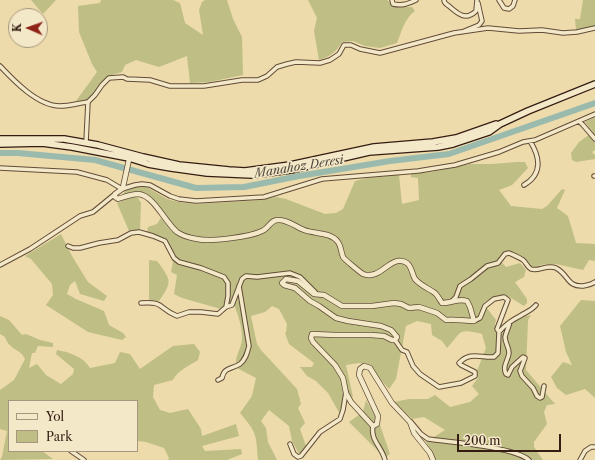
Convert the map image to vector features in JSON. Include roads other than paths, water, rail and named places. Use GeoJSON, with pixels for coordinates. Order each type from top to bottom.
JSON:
{"type":"FeatureCollection","features":[{"type":"Feature","properties":{"kind":"main road"},"geometry":{"type":"LineString","coordinates":[[0,139],[54,138],[86,142],[148,164],[207,174],[252,175],[291,170],[369,152],[438,147],[453,144],[489,132],[500,124],[595,84]]}},
{"type":"Feature","properties":{"kind":"main road"},"geometry":{"type":"LineString","coordinates":[[0,144],[42,143],[129,158]]}},
{"type":"Feature","properties":{"kind":"street"},"geometry":{"type":"LineString","coordinates":[[392,0],[393,4],[398,5],[407,4],[416,0]]}},
{"type":"Feature","properties":{"kind":"street"},"geometry":{"type":"LineString","coordinates":[[444,0],[444,3],[460,16],[468,16],[476,11],[477,0]]}},
{"type":"Feature","properties":{"kind":"street"},"geometry":{"type":"LineString","coordinates":[[462,33],[479,25],[482,21],[477,0]]}},
{"type":"Feature","properties":{"kind":"street"},"geometry":{"type":"LineString","coordinates":[[499,0],[504,8],[509,9],[513,6],[515,0]]}},
{"type":"Feature","properties":{"kind":"street"},"geometry":{"type":"LineString","coordinates":[[0,66],[26,91],[48,104],[59,106],[88,102],[109,78],[122,77],[127,79],[150,80],[170,86],[204,86],[242,80],[258,80],[266,76],[277,67],[296,62],[320,63],[330,60],[339,54],[344,45],[350,45],[360,49],[380,53],[454,34],[495,28],[577,32],[595,28]]}},
{"type":"Feature","properties":{"kind":"street"},"geometry":{"type":"LineString","coordinates":[[86,142],[88,102]]}},
{"type":"Feature","properties":{"kind":"street"},"geometry":{"type":"LineString","coordinates":[[0,265],[30,249],[80,216],[93,212],[123,188],[142,184],[179,199],[196,201],[264,197],[322,179],[400,173],[455,165],[530,141],[579,122],[595,114]]}},
{"type":"Feature","properties":{"kind":"street"},"geometry":{"type":"LineString","coordinates":[[579,122],[595,139]]}},
{"type":"Feature","properties":{"kind":"street"},"geometry":{"type":"LineString","coordinates":[[524,185],[537,174],[537,153],[530,141]]}},
{"type":"Feature","properties":{"kind":"street"},"geometry":{"type":"LineString","coordinates":[[123,188],[129,158]]}},
{"type":"Feature","properties":{"kind":"street"},"geometry":{"type":"LineString","coordinates":[[0,168],[77,172],[108,180],[123,188]]}},
{"type":"Feature","properties":{"kind":"street"},"geometry":{"type":"LineString","coordinates":[[115,194],[114,197],[118,199],[130,195],[139,194],[145,196],[156,206],[162,216],[176,231],[185,236],[198,240],[248,236],[264,231],[273,221],[279,220],[304,230],[333,237],[339,243],[346,261],[353,265],[361,273],[369,276],[378,273],[390,264],[397,261],[405,262],[410,266],[414,277],[419,283],[427,290],[435,293],[442,303],[461,299],[467,301],[474,321]]}},
{"type":"Feature","properties":{"kind":"street"},"geometry":{"type":"LineString","coordinates":[[68,246],[80,248],[118,240],[131,233],[140,232],[153,236],[165,242],[174,258],[180,262],[224,277],[228,282],[226,307]]}},
{"type":"Feature","properties":{"kind":"street"},"geometry":{"type":"LineString","coordinates":[[452,302],[456,297],[460,286],[471,280],[487,266],[498,262],[505,254],[508,253],[523,260],[529,268],[533,270],[553,267],[564,273],[572,284],[577,286],[590,285],[595,282]]}},
{"type":"Feature","properties":{"kind":"street"},"geometry":{"type":"LineString","coordinates":[[141,304],[150,302],[160,304],[177,316],[189,312],[218,314],[226,307],[232,305],[239,285],[242,279],[246,276],[257,277],[290,273],[300,277],[314,292],[319,295]]}},
{"type":"Feature","properties":{"kind":"street"},"geometry":{"type":"LineString","coordinates":[[286,279],[298,281],[314,294],[319,295],[324,295],[342,306],[372,306],[394,303],[409,308],[419,307],[437,313],[446,320],[455,319],[464,321],[474,321],[480,318],[485,306],[494,299],[504,297],[508,300],[498,324],[498,353],[494,357],[472,356],[464,358],[459,363],[476,372],[475,376],[461,383],[439,387],[420,374],[413,366],[407,352],[402,350],[396,340],[397,337],[391,330],[381,326],[348,322],[336,318],[310,301],[295,288],[282,283],[286,279]]}},
{"type":"Feature","properties":{"kind":"street"},"geometry":{"type":"LineString","coordinates":[[218,380],[222,378],[227,369],[240,363],[247,355],[249,346],[239,285]]}},
{"type":"Feature","properties":{"kind":"street"},"geometry":{"type":"LineString","coordinates":[[499,332],[504,326],[519,316],[532,310],[536,305]]}},
{"type":"Feature","properties":{"kind":"street"},"geometry":{"type":"LineString","coordinates":[[510,322],[505,340],[508,350],[508,357],[504,366],[506,374],[510,374],[512,367],[523,357],[525,358],[520,372],[540,398],[542,397],[544,386]]}},
{"type":"Feature","properties":{"kind":"street"},"geometry":{"type":"LineString","coordinates":[[385,460],[373,436],[373,426],[351,402],[346,391],[343,378],[335,365],[311,338],[312,334],[371,335],[384,336],[392,340],[396,340]]}},
{"type":"Feature","properties":{"kind":"street"},"geometry":{"type":"LineString","coordinates":[[373,426],[377,424],[378,416],[359,375],[360,369],[364,366],[370,368],[392,403],[421,434],[428,439],[489,447],[524,456],[529,460]]}},
{"type":"Feature","properties":{"kind":"street"},"geometry":{"type":"LineString","coordinates":[[290,444],[294,454],[298,457],[301,456],[320,432],[340,419],[346,391]]}},
{"type":"Feature","properties":{"kind":"street"},"geometry":{"type":"LineString","coordinates":[[410,422],[414,433],[430,452],[433,460]]}},
{"type":"Feature","properties":{"kind":"street"},"geometry":{"type":"LineString","coordinates":[[580,460],[585,451],[590,447],[595,447]]}},
{"type":"Feature","properties":{"kind":"street"},"geometry":{"type":"LineString","coordinates":[[72,452],[84,460]]}},
{"type":"Feature","properties":{"kind":"waterway","name":"Manahoz Deresi"},"geometry":{"type":"LineString","coordinates":[[0,153],[18,153],[95,160],[196,188],[244,187],[390,161],[449,154],[595,103]]}}]}
